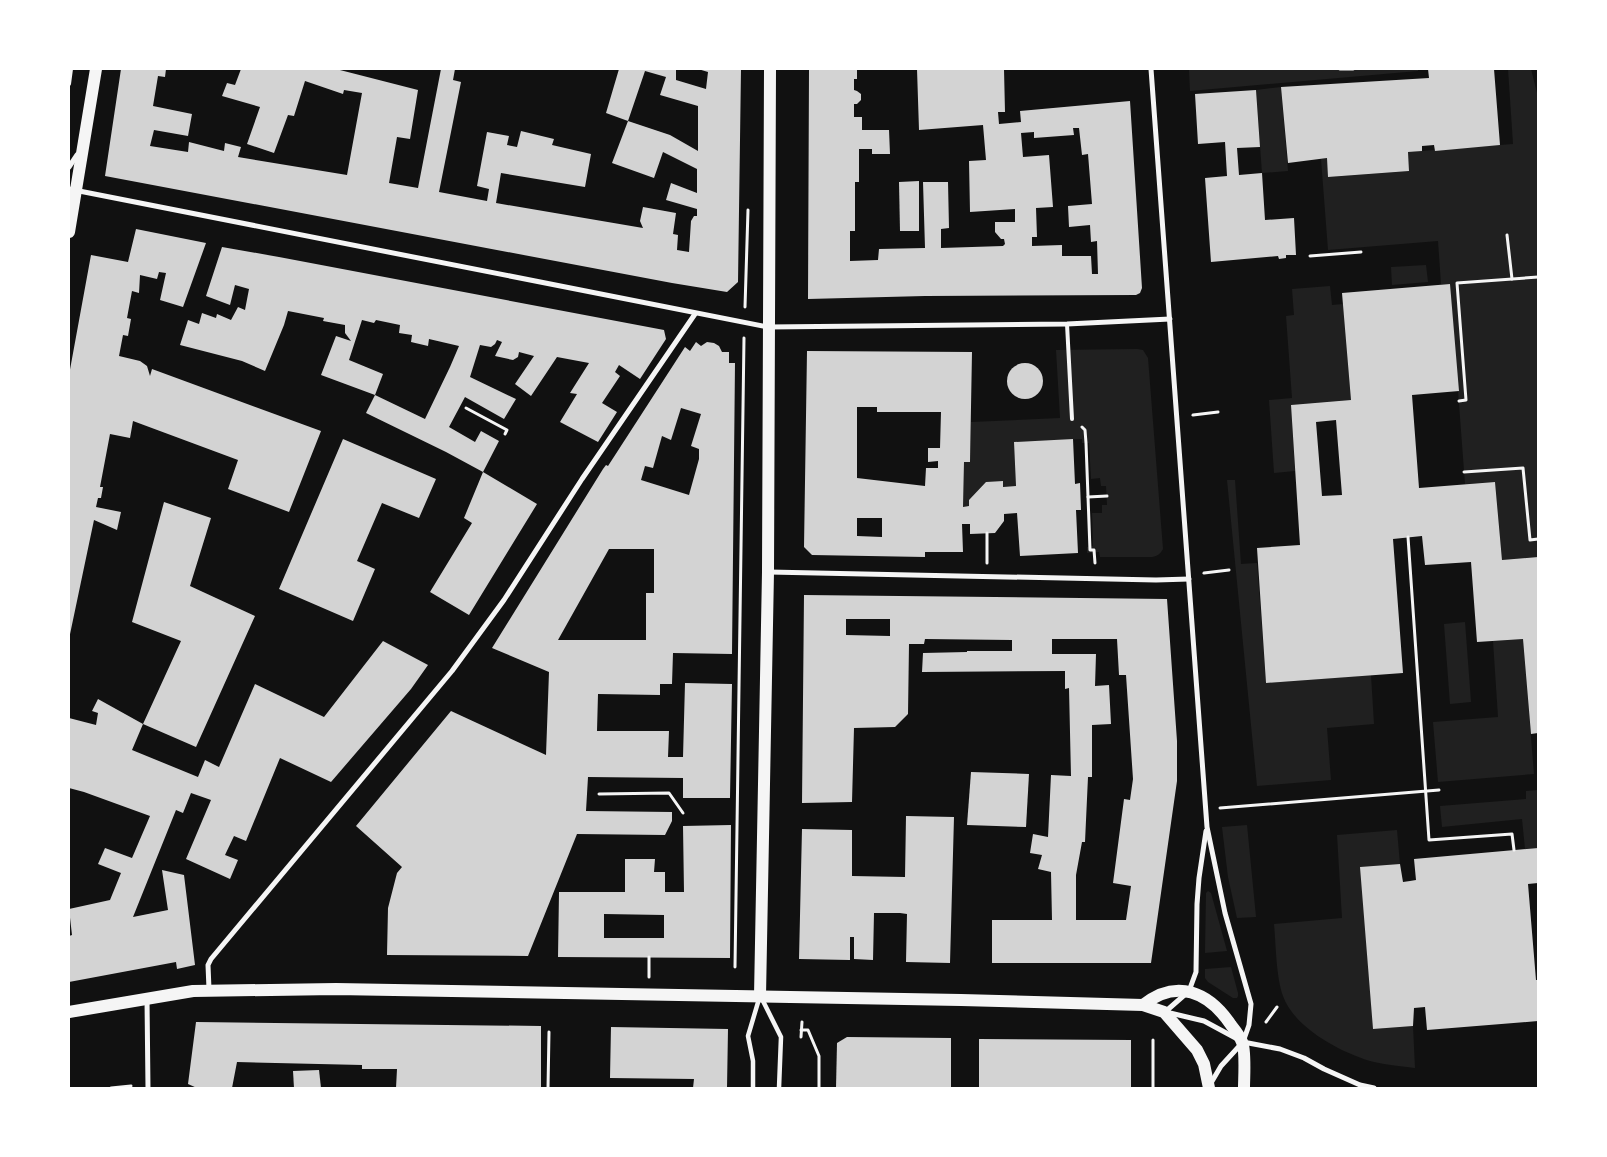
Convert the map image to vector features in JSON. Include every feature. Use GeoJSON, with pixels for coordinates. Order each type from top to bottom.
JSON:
{"type":"FeatureCollection","features":[{"type":"Feature","properties":{"kind":"main road"},"geometry":{"type":"LineString","coordinates":[[69,232],[73,190],[86,136],[96,69]]}},
{"type":"Feature","properties":{"kind":"main road"},"geometry":{"type":"LineString","coordinates":[[760,996],[768,572],[770,69]]}},
{"type":"Feature","properties":{"kind":"main road"},"geometry":{"type":"LineString","coordinates":[[69,1012],[148,998],[209,990],[336,989],[1143,1005],[1164,1012],[1197,1050],[1204,1064],[1209,1087]]}},
{"type":"Feature","properties":{"kind":"main road"},"geometry":{"type":"LineString","coordinates":[[1143,1005],[1165,992],[1189,991],[1221,1010],[1243,1042],[1244,1088]]}},
{"type":"Feature","properties":{"kind":"street"},"geometry":{"type":"LineString","coordinates":[[1152,69],[1207,827],[1225,913],[1251,1004],[1249,1025],[1243,1042],[1221,1066],[1209,1087]]}},
{"type":"Feature","properties":{"kind":"street"},"geometry":{"type":"LineString","coordinates":[[69,167],[86,136]]}},
{"type":"Feature","properties":{"kind":"street"},"geometry":{"type":"LineString","coordinates":[[73,190],[768,327],[1067,324],[1170,319]]}},
{"type":"Feature","properties":{"kind":"street"},"geometry":{"type":"LineString","coordinates":[[209,990],[208,965],[211,959],[452,671],[504,600],[582,478],[696,314]]}},
{"type":"Feature","properties":{"kind":"street"},"geometry":{"type":"LineString","coordinates":[[768,572],[1148,580],[1188,577]]}},
{"type":"Feature","properties":{"kind":"street"},"geometry":{"type":"LineString","coordinates":[[1164,1012],[1189,991],[1196,972],[1197,904],[1207,827]]}},
{"type":"Feature","properties":{"kind":"street"},"geometry":{"type":"LineString","coordinates":[[753,1088],[753,1061],[748,1036],[760,996]]}},
{"type":"Feature","properties":{"kind":"street"},"geometry":{"type":"LineString","coordinates":[[760,996],[781,1036],[779,1088]]}},
{"type":"Feature","properties":{"kind":"street"},"geometry":{"type":"LineString","coordinates":[[148,998],[148,1088]]}},
{"type":"Feature","properties":{"kind":"street"},"geometry":{"type":"LineString","coordinates":[[1164,1012],[1204,1021],[1243,1042],[1280,1049],[1304,1058],[1360,1085],[1374,1088]]}},
{"type":"Feature","properties":{"kind":"lane"},"geometry":{"type":"LineString","coordinates":[[69,84],[72,69]]}},
{"type":"Feature","properties":{"kind":"lane"},"geometry":{"type":"LineString","coordinates":[[1067,324],[1072,419]]}},
{"type":"Feature","properties":{"kind":"path"},"geometry":{"type":"LineString","coordinates":[[1340,69],[1353,69]]}},
{"type":"Feature","properties":{"kind":"path"},"geometry":{"type":"LineString","coordinates":[[745,306],[748,205]]}},
{"type":"Feature","properties":{"kind":"path"},"geometry":{"type":"LineString","coordinates":[[1507,235],[1512,279]]}},
{"type":"Feature","properties":{"kind":"path"},"geometry":{"type":"LineString","coordinates":[[1310,256],[1361,252]]}},
{"type":"Feature","properties":{"kind":"path"},"geometry":{"type":"LineString","coordinates":[[1459,401],[1466,400],[1457,283],[1538,276]]}},
{"type":"Feature","properties":{"kind":"path"},"geometry":{"type":"LineString","coordinates":[[735,967],[744,337]]}},
{"type":"Feature","properties":{"kind":"path"},"geometry":{"type":"LineString","coordinates":[[466,408],[507,430],[505,434]]}},
{"type":"Feature","properties":{"kind":"path"},"geometry":{"type":"LineString","coordinates":[[1177,416],[1218,412]]}},
{"type":"Feature","properties":{"kind":"path"},"geometry":{"type":"LineString","coordinates":[[1086,443],[1090,550],[1095,552]]}},
{"type":"Feature","properties":{"kind":"path"},"geometry":{"type":"LineString","coordinates":[[1464,472],[1523,468],[1530,540],[1538,539]]}},
{"type":"Feature","properties":{"kind":"path"},"geometry":{"type":"LineString","coordinates":[[1088,497],[1107,496]]}},
{"type":"Feature","properties":{"kind":"path"},"geometry":{"type":"LineString","coordinates":[[987,533],[987,576]]}},
{"type":"Feature","properties":{"kind":"path"},"geometry":{"type":"LineString","coordinates":[[1408,537],[1429,840],[1512,834],[1514,850]]}},
{"type":"Feature","properties":{"kind":"path"},"geometry":{"type":"LineString","coordinates":[[1188,577],[1229,570]]}},
{"type":"Feature","properties":{"kind":"path"},"geometry":{"type":"LineString","coordinates":[[1223,807],[1439,790]]}},
{"type":"Feature","properties":{"kind":"path"},"geometry":{"type":"LineString","coordinates":[[599,794],[669,793],[683,814]]}},
{"type":"Feature","properties":{"kind":"path"},"geometry":{"type":"LineString","coordinates":[[801,1037],[802,1022]]}},
{"type":"Feature","properties":{"kind":"path"},"geometry":{"type":"LineString","coordinates":[[802,1030],[808,1030],[819,1056],[819,1088]]}},
{"type":"Feature","properties":{"kind":"path"},"geometry":{"type":"LineString","coordinates":[[548,1088],[549,1032]]}},
{"type":"Feature","properties":{"kind":"path"},"geometry":{"type":"LineString","coordinates":[[1153,1040],[1153,1088]]}},
{"type":"Feature","properties":{"kind":"path"},"geometry":{"type":"LineString","coordinates":[[111,1088],[131,1086]]}},
{"type":"Feature","properties":{"kind":"shaded area"},"geometry":{"type":"Polygon","coordinates":[[[1189,69],[1418,69],[1418,71],[1190,91],[1189,69]]]}},
{"type":"Feature","properties":{"kind":"shaded area"},"geometry":{"type":"Polygon","coordinates":[[[1508,69],[1531,69],[1538,97],[1538,557],[1502,560],[1495,482],[1465,484],[1450,284],[1441,284],[1438,241],[1328,250],[1321,159],[1327,158],[1329,177],[1409,171],[1408,152],[1513,144],[1508,69]]]}},
{"type":"Feature","properties":{"kind":"shaded area"},"geometry":{"type":"Polygon","coordinates":[[[1281,87],[1288,171],[1262,173],[1256,90],[1281,87]]]}},
{"type":"Feature","properties":{"kind":"shaded area"},"geometry":{"type":"Polygon","coordinates":[[[1426,265],[1428,282],[1392,285],[1391,267],[1426,265]]]}},
{"type":"Feature","properties":{"kind":"shaded area"},"geometry":{"type":"Polygon","coordinates":[[[1330,286],[1332,305],[1343,304],[1351,400],[1291,405],[1295,471],[1274,473],[1269,400],[1292,398],[1286,316],[1294,315],[1292,289],[1330,286]]]}},
{"type":"Feature","properties":{"kind":"shaded area"},"geometry":{"type":"Polygon","coordinates":[[[1056,350],[1143,350],[1148,358],[1163,549],[1160,553],[1152,557],[1100,557],[1099,552],[1087,553],[1087,547],[1093,546],[1092,513],[1102,513],[1102,505],[1107,505],[1106,486],[1101,486],[1100,478],[1091,479],[1089,443],[1082,443],[1082,439],[1014,442],[1016,486],[1003,487],[1002,481],[987,482],[969,500],[969,506],[963,507],[964,462],[970,462],[971,422],[1060,418],[1056,350]]]}},
{"type":"Feature","properties":{"kind":"shaded area"},"geometry":{"type":"Polygon","coordinates":[[[1227,480],[1235,480],[1241,564],[1257,563],[1266,683],[1371,675],[1374,724],[1327,728],[1331,780],[1257,786],[1227,480]]]}},
{"type":"Feature","properties":{"kind":"shaded area"},"geometry":{"type":"Polygon","coordinates":[[[1465,622],[1471,702],[1450,704],[1444,624],[1465,622]]]}},
{"type":"Feature","properties":{"kind":"shaded area"},"geometry":{"type":"Polygon","coordinates":[[[1523,639],[1534,774],[1438,782],[1433,722],[1498,717],[1493,641],[1523,639]]]}},
{"type":"Feature","properties":{"kind":"shaded area"},"geometry":{"type":"Polygon","coordinates":[[[1538,790],[1538,848],[1525,849],[1522,819],[1442,827],[1440,806],[1526,799],[1526,791],[1538,790]]]}},
{"type":"Feature","properties":{"kind":"shaded area"},"geometry":{"type":"Polygon","coordinates":[[[1247,825],[1256,917],[1237,918],[1228,877],[1222,827],[1247,825]]]}},
{"type":"Feature","properties":{"kind":"shaded area"},"geometry":{"type":"Polygon","coordinates":[[[1397,830],[1400,864],[1361,867],[1373,1029],[1413,1026],[1415,1068],[1379,1063],[1348,1053],[1308,1029],[1289,1008],[1283,996],[1276,951],[1274,924],[1342,918],[1337,835],[1397,830]]]}},
{"type":"Feature","properties":{"kind":"shaded area"},"geometry":{"type":"Polygon","coordinates":[[[1208,891],[1211,893],[1227,951],[1205,953],[1206,893],[1208,891]]]}},
{"type":"Feature","properties":{"kind":"shaded area"},"geometry":{"type":"Polygon","coordinates":[[[1231,967],[1238,993],[1237,998],[1233,998],[1208,982],[1205,978],[1205,969],[1231,967]]]}},
{"type":"Feature","properties":{"kind":"building"},"geometry":{"type":"Polygon","coordinates":[[[121,69],[166,69],[165,77],[158,76],[153,106],[192,114],[188,136],[154,130],[150,146],[188,152],[189,142],[224,151],[225,143],[241,147],[238,157],[347,175],[362,93],[344,90],[343,94],[305,81],[294,116],[288,115],[274,153],[247,144],[260,107],[222,96],[227,83],[235,85],[241,69],[336,69],[418,90],[410,139],[397,137],[389,183],[418,188],[441,69],[455,69],[453,80],[461,82],[439,192],[487,201],[489,189],[477,186],[487,132],[509,136],[507,145],[517,147],[521,131],[554,139],[552,145],[591,154],[585,187],[501,173],[496,203],[643,228],[640,221],[643,207],[676,213],[673,234],[678,235],[677,250],[689,252],[691,221],[694,216],[697,216],[697,209],[666,200],[671,183],[697,193],[697,169],[663,152],[654,178],[612,163],[628,121],[606,113],[619,69],[676,69],[676,80],[706,89],[708,72],[698,69],[741,69],[738,282],[727,292],[672,283],[105,176],[121,69]],[[645,71],[628,121],[670,135],[698,151],[698,106],[660,95],[666,77],[645,71]]]}},
{"type":"Feature","properties":{"kind":"building"},"geometry":{"type":"Polygon","coordinates":[[[809,69],[857,69],[857,79],[854,79],[854,90],[861,94],[861,100],[854,104],[854,117],[862,117],[862,130],[889,130],[890,154],[872,154],[872,149],[859,149],[859,182],[855,182],[855,231],[850,231],[850,261],[878,260],[879,249],[925,248],[923,182],[948,182],[949,228],[941,229],[941,248],[1003,246],[1005,244],[1004,239],[1001,239],[995,232],[995,222],[1015,222],[1015,209],[970,212],[969,161],[986,160],[983,125],[919,130],[917,69],[1004,69],[1005,112],[998,112],[999,124],[1021,122],[1020,111],[1130,101],[1142,288],[1140,293],[1136,295],[925,296],[808,299],[809,69]],[[1073,128],[1074,135],[1034,138],[1034,132],[1021,133],[1023,157],[1049,155],[1053,207],[1036,208],[1037,237],[1032,237],[1032,246],[1062,245],[1062,256],[1091,256],[1092,274],[1098,274],[1097,241],[1091,242],[1090,225],[1069,227],[1068,206],[1092,204],[1088,154],[1082,155],[1079,128],[1073,128]]]}},
{"type":"Feature","properties":{"kind":"building"},"geometry":{"type":"Polygon","coordinates":[[[1428,69],[1494,69],[1500,145],[1435,151],[1434,145],[1422,146],[1422,151],[1408,152],[1409,171],[1328,177],[1327,158],[1288,163],[1281,87],[1429,78],[1428,69]]]}},
{"type":"Feature","properties":{"kind":"building"},"geometry":{"type":"Polygon","coordinates":[[[1256,90],[1260,147],[1237,148],[1239,175],[1262,173],[1265,220],[1294,218],[1296,255],[1286,255],[1286,258],[1279,259],[1278,256],[1211,262],[1205,178],[1227,176],[1225,142],[1198,144],[1195,94],[1256,90]]]}},
{"type":"Feature","properties":{"kind":"building"},"geometry":{"type":"Polygon","coordinates":[[[919,181],[919,231],[900,231],[899,182],[919,181]]]}},
{"type":"Feature","properties":{"kind":"building"},"geometry":{"type":"Polygon","coordinates":[[[136,229],[206,243],[183,307],[160,300],[166,273],[159,272],[157,279],[140,275],[139,293],[132,291],[127,318],[131,319],[128,336],[123,335],[119,356],[140,361],[147,366],[150,376],[152,369],[321,431],[289,512],[228,489],[238,460],[133,421],[130,438],[110,434],[100,487],[103,487],[101,498],[98,498],[96,507],[121,512],[117,530],[94,520],[69,639],[69,375],[91,255],[128,262],[136,229]]]}},
{"type":"Feature","properties":{"kind":"building"},"geometry":{"type":"Polygon","coordinates":[[[222,247],[664,330],[666,339],[640,379],[619,365],[615,372],[620,376],[602,403],[617,412],[598,442],[560,422],[577,394],[570,393],[589,363],[557,357],[531,396],[515,384],[534,356],[519,352],[518,357],[513,360],[495,356],[502,342],[497,340],[491,347],[480,345],[470,377],[516,399],[504,419],[465,397],[449,427],[475,442],[481,431],[499,441],[483,472],[366,413],[375,395],[321,375],[336,336],[351,341],[345,333],[345,325],[323,321],[324,318],[288,311],[265,371],[242,361],[180,345],[188,320],[199,324],[202,313],[216,318],[217,314],[231,320],[238,307],[245,310],[249,289],[235,285],[230,305],[206,296],[222,247]],[[362,320],[349,360],[383,374],[375,395],[425,419],[459,346],[429,339],[428,346],[411,342],[412,335],[399,333],[400,325],[376,320],[374,323],[362,320]]]}},
{"type":"Feature","properties":{"kind":"building"},"geometry":{"type":"Polygon","coordinates":[[[1450,284],[1459,391],[1412,395],[1419,488],[1495,482],[1502,560],[1538,557],[1538,733],[1531,734],[1523,639],[1477,642],[1471,562],[1425,565],[1422,536],[1393,539],[1403,673],[1266,683],[1257,548],[1300,545],[1291,405],[1351,400],[1342,293],[1450,284]],[[1336,420],[1316,422],[1322,496],[1342,495],[1336,420]]]}},
{"type":"Feature","properties":{"kind":"building"},"geometry":{"type":"Polygon","coordinates":[[[696,342],[701,346],[707,342],[714,343],[719,346],[722,352],[729,352],[729,363],[735,363],[732,654],[673,653],[672,684],[660,684],[660,695],[598,694],[597,731],[669,731],[668,757],[683,757],[685,683],[732,684],[730,798],[683,798],[683,778],[588,777],[586,811],[672,812],[672,821],[665,835],[577,834],[528,956],[387,955],[388,908],[397,873],[402,867],[356,826],[451,711],[546,755],[549,672],[492,648],[603,469],[606,465],[608,466],[685,347],[690,351],[696,342]],[[681,408],[671,440],[662,436],[653,468],[645,466],[641,480],[689,495],[699,459],[699,449],[691,446],[701,414],[681,408]],[[609,549],[558,640],[646,640],[646,593],[654,593],[654,549],[609,549]]]}},
{"type":"Feature","properties":{"kind":"building"},"geometry":{"type":"Polygon","coordinates":[[[807,351],[972,352],[970,462],[964,462],[963,507],[969,506],[969,500],[986,482],[1003,481],[1003,487],[1016,486],[1014,442],[1073,439],[1075,484],[1080,483],[1081,510],[1076,510],[1078,553],[1020,556],[1017,513],[1004,514],[1004,521],[995,533],[970,534],[970,524],[962,524],[963,552],[925,552],[925,557],[812,555],[804,547],[807,351]],[[857,407],[857,478],[925,486],[926,468],[938,468],[938,461],[928,462],[928,448],[940,448],[941,412],[877,412],[877,407],[857,407]],[[857,518],[857,536],[882,537],[882,518],[857,518]]]}},
{"type":"Feature","properties":{"kind":"building"},"geometry":{"type":"Polygon","coordinates":[[[1025,363],[1032,364],[1038,368],[1042,374],[1042,388],[1038,394],[1032,398],[1025,399],[1018,398],[1012,394],[1008,388],[1007,381],[1008,374],[1012,368],[1018,364],[1025,363]]]}},
{"type":"Feature","properties":{"kind":"building"},"geometry":{"type":"Polygon","coordinates":[[[343,439],[436,479],[419,518],[382,503],[357,561],[375,569],[353,621],[279,589],[343,439]]]}},
{"type":"Feature","properties":{"kind":"building"},"geometry":{"type":"Polygon","coordinates":[[[483,472],[537,504],[469,615],[430,592],[472,523],[464,518],[483,472]]]}},
{"type":"Feature","properties":{"kind":"building"},"geometry":{"type":"Polygon","coordinates":[[[164,502],[211,518],[190,586],[255,616],[196,747],[143,724],[181,641],[132,622],[164,502]]]}},
{"type":"Feature","properties":{"kind":"building"},"geometry":{"type":"Polygon","coordinates":[[[804,595],[1167,599],[1177,741],[1177,781],[1151,963],[992,963],[992,920],[1052,920],[1051,872],[1038,869],[1042,855],[1030,853],[1033,834],[1048,837],[1051,775],[1071,776],[1069,688],[1065,689],[1065,671],[922,672],[923,653],[1012,651],[1012,640],[925,639],[924,644],[909,644],[908,714],[895,727],[854,728],[852,802],[802,803],[804,595]],[[846,619],[846,635],[890,636],[890,619],[846,619]],[[1052,639],[1052,654],[1096,654],[1095,686],[1109,685],[1111,724],[1092,725],[1092,777],[1088,777],[1085,842],[1082,842],[1076,875],[1076,920],[1126,920],[1131,886],[1113,883],[1124,799],[1130,800],[1133,779],[1126,675],[1119,675],[1117,639],[1052,639]]]}},
{"type":"Feature","properties":{"kind":"building"},"geometry":{"type":"Polygon","coordinates":[[[383,641],[428,665],[411,689],[331,782],[280,758],[246,841],[234,836],[225,855],[238,860],[230,879],[186,859],[211,800],[191,793],[183,813],[176,810],[133,917],[168,910],[162,870],[184,875],[195,965],[177,969],[176,962],[69,982],[69,936],[72,935],[69,909],[110,900],[121,873],[98,864],[105,848],[132,858],[150,816],[69,788],[69,718],[96,725],[98,713],[92,711],[98,699],[143,724],[132,750],[198,777],[205,760],[219,767],[255,684],[324,717],[383,641]]]}},
{"type":"Feature","properties":{"kind":"building"},"geometry":{"type":"Polygon","coordinates":[[[971,772],[1029,774],[1026,827],[967,825],[971,772]]]}},
{"type":"Feature","properties":{"kind":"building"},"geometry":{"type":"Polygon","coordinates":[[[906,816],[954,817],[950,963],[906,962],[907,914],[900,913],[874,913],[873,960],[854,959],[854,937],[850,937],[850,960],[799,959],[802,829],[852,830],[852,876],[905,877],[906,816]]]}},
{"type":"Feature","properties":{"kind":"building"},"geometry":{"type":"Polygon","coordinates":[[[731,825],[730,958],[558,957],[559,892],[625,892],[625,859],[655,859],[654,872],[665,872],[665,892],[684,892],[683,826],[731,825]],[[604,914],[604,938],[664,938],[664,915],[604,914]]]}},
{"type":"Feature","properties":{"kind":"building"},"geometry":{"type":"Polygon","coordinates":[[[1538,848],[1538,883],[1528,884],[1536,980],[1538,980],[1538,1021],[1427,1030],[1425,1007],[1414,1008],[1413,1026],[1373,1029],[1360,867],[1400,864],[1403,882],[1416,880],[1414,859],[1538,848]]]}},
{"type":"Feature","properties":{"kind":"building"},"geometry":{"type":"Polygon","coordinates":[[[196,1022],[541,1026],[541,1088],[396,1088],[397,1069],[362,1069],[362,1065],[237,1062],[232,1088],[197,1088],[188,1084],[196,1022]]]}},
{"type":"Feature","properties":{"kind":"building"},"geometry":{"type":"Polygon","coordinates":[[[611,1027],[728,1029],[727,1088],[693,1088],[694,1079],[610,1078],[611,1027]]]}},
{"type":"Feature","properties":{"kind":"building"},"geometry":{"type":"Polygon","coordinates":[[[847,1037],[951,1038],[951,1088],[836,1088],[837,1043],[847,1037]]]}},
{"type":"Feature","properties":{"kind":"building"},"geometry":{"type":"Polygon","coordinates":[[[979,1039],[1131,1040],[1131,1088],[979,1088],[979,1039]]]}},
{"type":"Feature","properties":{"kind":"building"},"geometry":{"type":"Polygon","coordinates":[[[319,1070],[321,1088],[294,1088],[293,1071],[319,1070]]]}}]}
